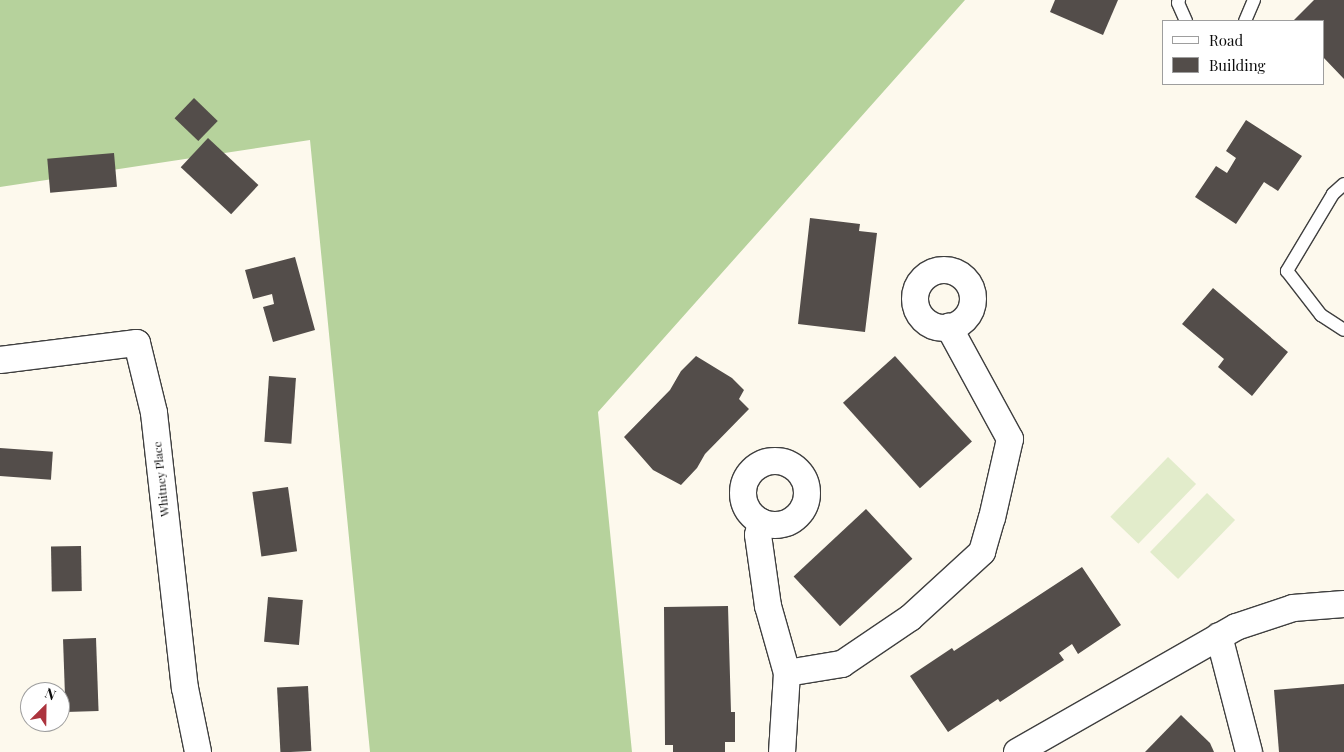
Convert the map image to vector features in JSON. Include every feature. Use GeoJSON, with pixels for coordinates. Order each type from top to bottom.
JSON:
{"type":"FeatureCollection","features":[{"type":"Feature","properties":{"kind":"street"},"geometry":{"type":"LineString","coordinates":[[787,672],[842,664],[910,618],[982,552],[992,518],[1010,439],[949,327]]}},
{"type":"Feature","properties":{"kind":"street","name":"Whitney Place"},"geometry":{"type":"LineString","coordinates":[[0,360],[137,343],[154,413],[185,688],[198,752]]}},
{"type":"Feature","properties":{"kind":"street"},"geometry":{"type":"LineString","coordinates":[[761,522],[758,535],[768,606],[787,672],[782,752]]}},
{"type":"Feature","properties":{"kind":"street"},"geometry":{"type":"LineString","coordinates":[[1017,752],[1236,627],[1293,608],[1344,604]]}},
{"type":"Feature","properties":{"kind":"street"},"geometry":{"type":"LineString","coordinates":[[1219,636],[1248,752]]}},
{"type":"Feature","properties":{"kind":"lane"},"geometry":{"type":"LineString","coordinates":[[1179,0],[1178,3],[1186,20]]}},
{"type":"Feature","properties":{"kind":"lane"},"geometry":{"type":"LineString","coordinates":[[1245,20],[1254,0]]}},
{"type":"Feature","properties":{"kind":"lane"},"geometry":{"type":"LineString","coordinates":[[1344,184],[1333,194],[1287,271],[1321,315],[1344,330]]}},
{"type":"Feature","properties":{"kind":"green space"},"geometry":{"type":"Polygon","coordinates":[[[0,0],[965,0],[598,412],[632,752],[370,752],[310,140],[0,187],[0,0]]]}},
{"type":"Feature","properties":{"kind":"green space"},"geometry":{"type":"Polygon","coordinates":[[[1168,457],[1196,484],[1138,544],[1110,517],[1168,457]]]}},
{"type":"Feature","properties":{"kind":"green space"},"geometry":{"type":"Polygon","coordinates":[[[1207,493],[1235,520],[1178,579],[1150,552],[1207,493]]]}},
{"type":"Feature","properties":{"kind":"building"},"geometry":{"type":"Polygon","coordinates":[[[1055,0],[1118,0],[1103,35],[1050,12],[1055,0]]]}},
{"type":"Feature","properties":{"kind":"building"},"geometry":{"type":"Polygon","coordinates":[[[1314,0],[1344,0],[1344,79],[1324,58],[1324,20],[1294,20],[1314,0]]]}},
{"type":"Feature","properties":{"kind":"building"},"geometry":{"type":"Polygon","coordinates":[[[194,98],[218,121],[198,141],[175,118],[194,98]]]}},
{"type":"Feature","properties":{"kind":"building"},"geometry":{"type":"Polygon","coordinates":[[[1246,120],[1302,156],[1278,191],[1264,182],[1236,224],[1195,197],[1216,166],[1227,173],[1236,158],[1226,151],[1246,120]]]}},
{"type":"Feature","properties":{"kind":"building"},"geometry":{"type":"Polygon","coordinates":[[[208,138],[258,185],[231,214],[181,167],[208,138]]]}},
{"type":"Feature","properties":{"kind":"building"},"geometry":{"type":"Polygon","coordinates":[[[114,153],[117,187],[50,193],[47,159],[114,153]]]}},
{"type":"Feature","properties":{"kind":"building"},"geometry":{"type":"Polygon","coordinates":[[[810,218],[860,224],[859,231],[877,233],[865,332],[798,324],[810,218]]]}},
{"type":"Feature","properties":{"kind":"building"},"geometry":{"type":"Polygon","coordinates":[[[295,257],[315,330],[273,342],[263,307],[274,304],[272,294],[253,299],[245,270],[295,257]]]}},
{"type":"Feature","properties":{"kind":"building"},"geometry":{"type":"Polygon","coordinates":[[[1213,288],[1288,352],[1252,396],[1218,367],[1224,359],[1182,324],[1213,288]]]}},
{"type":"Feature","properties":{"kind":"building"},"geometry":{"type":"Polygon","coordinates":[[[696,356],[732,378],[744,390],[739,399],[749,409],[705,454],[697,468],[681,485],[653,470],[624,437],[670,390],[681,371],[696,356]]]}},
{"type":"Feature","properties":{"kind":"building"},"geometry":{"type":"Polygon","coordinates":[[[895,356],[972,441],[920,488],[843,403],[895,356]]]}},
{"type":"Feature","properties":{"kind":"building"},"geometry":{"type":"Polygon","coordinates":[[[269,376],[296,378],[291,444],[264,442],[269,376]]]}},
{"type":"Feature","properties":{"kind":"building"},"geometry":{"type":"Polygon","coordinates":[[[0,448],[53,452],[51,480],[0,476],[0,448]]]}},
{"type":"Feature","properties":{"kind":"building"},"geometry":{"type":"Polygon","coordinates":[[[288,487],[297,551],[261,556],[252,492],[288,487]]]}},
{"type":"Feature","properties":{"kind":"building"},"geometry":{"type":"Polygon","coordinates":[[[866,509],[912,559],[840,626],[794,577],[866,509]]]}},
{"type":"Feature","properties":{"kind":"building"},"geometry":{"type":"Polygon","coordinates":[[[81,546],[82,591],[52,592],[51,547],[81,546]]]}},
{"type":"Feature","properties":{"kind":"building"},"geometry":{"type":"Polygon","coordinates":[[[1082,567],[1121,625],[1078,654],[1072,644],[1059,653],[1064,660],[1000,702],[998,699],[948,732],[910,676],[952,648],[954,651],[1082,567]]]}},
{"type":"Feature","properties":{"kind":"building"},"geometry":{"type":"Polygon","coordinates":[[[268,597],[303,600],[299,645],[264,642],[268,597]]]}},
{"type":"Feature","properties":{"kind":"building"},"geometry":{"type":"Polygon","coordinates":[[[728,606],[731,712],[735,712],[735,742],[725,742],[725,752],[673,752],[673,745],[665,745],[664,607],[728,606]]]}},
{"type":"Feature","properties":{"kind":"building"},"geometry":{"type":"Polygon","coordinates":[[[96,638],[99,711],[70,712],[70,682],[65,682],[63,639],[96,638]]]}},
{"type":"Feature","properties":{"kind":"building"},"geometry":{"type":"Polygon","coordinates":[[[1344,684],[1344,752],[1279,752],[1274,690],[1344,684]]]}},
{"type":"Feature","properties":{"kind":"building"},"geometry":{"type":"Polygon","coordinates":[[[308,686],[311,751],[280,752],[277,688],[308,686]]]}},
{"type":"Feature","properties":{"kind":"building"},"geometry":{"type":"Polygon","coordinates":[[[1181,715],[1210,743],[1214,752],[1145,752],[1181,715]]]}}]}
